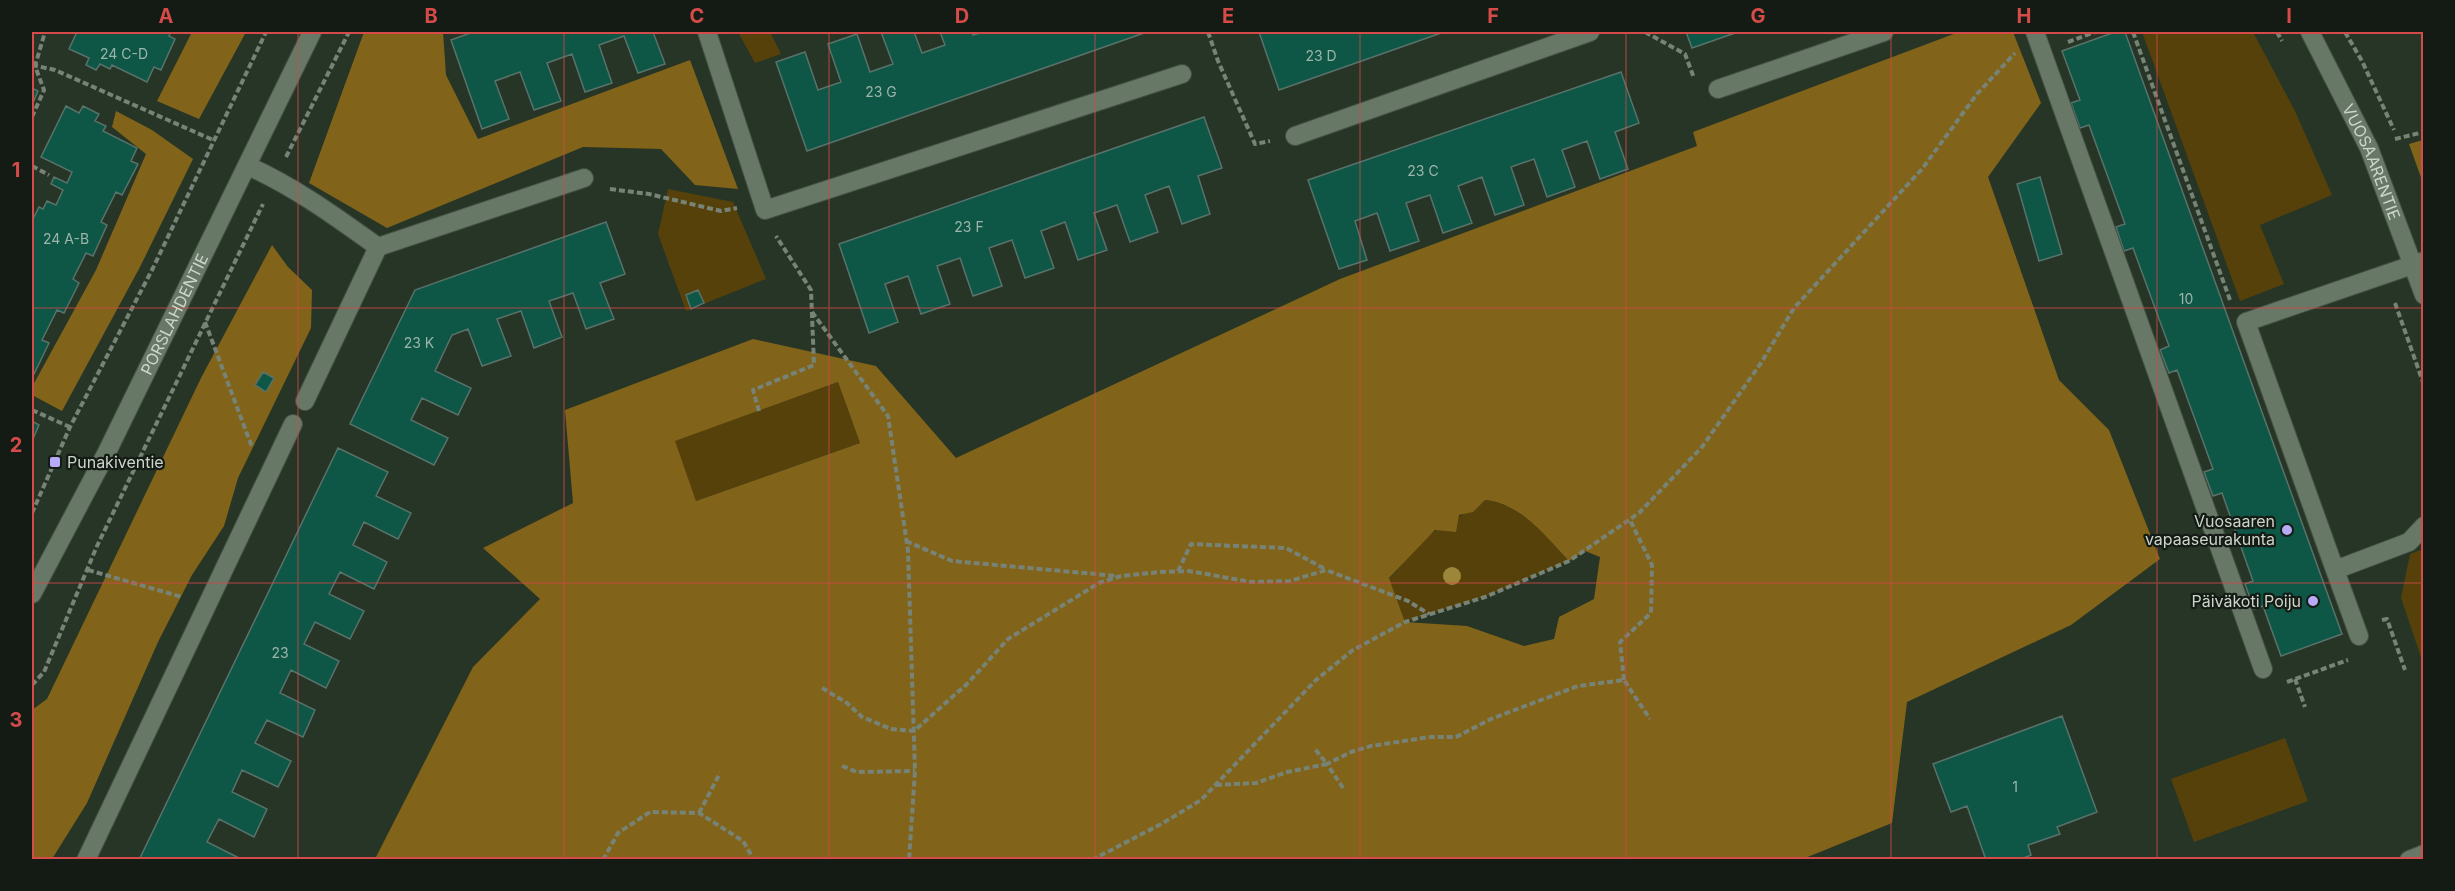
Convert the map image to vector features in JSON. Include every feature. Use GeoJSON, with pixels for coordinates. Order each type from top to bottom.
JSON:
{"type":"FeatureCollection","features":[{"type":"Feature","properties":{"kind":"street","name":"PORSLAHDENTIE"},"geometry":{"type":"LineString","coordinates":[[32,594],[106,452],[312,32]]}},
{"type":"Feature","properties":{"kind":"street"},"geometry":{"type":"LineString","coordinates":[[706,32],[765,210],[1182,74]]}},
{"type":"Feature","properties":{"kind":"street"},"geometry":{"type":"LineString","coordinates":[[1295,136],[1590,32]]}},
{"type":"Feature","properties":{"kind":"street"},"geometry":{"type":"LineString","coordinates":[[1718,89],[1884,32]]}},
{"type":"Feature","properties":{"kind":"street"},"geometry":{"type":"LineString","coordinates":[[2035,32],[2263,669]]}},
{"type":"Feature","properties":{"kind":"street","name":"VUOSAARENTIE"},"geometry":{"type":"LineString","coordinates":[[2310,32],[2370,148],[2418,262],[2424,295]]}},
{"type":"Feature","properties":{"kind":"street"},"geometry":{"type":"LineString","coordinates":[[248,166],[275,178],[378,247]]}},
{"type":"Feature","properties":{"kind":"street"},"geometry":{"type":"LineString","coordinates":[[305,401],[378,247],[579,180]]}},
{"type":"Feature","properties":{"kind":"street"},"geometry":{"type":"LineString","coordinates":[[2359,636],[2246,322],[2418,262]]}},
{"type":"Feature","properties":{"kind":"street"},"geometry":{"type":"LineString","coordinates":[[86,860],[294,424]]}},
{"type":"Feature","properties":{"kind":"street"},"geometry":{"type":"LineString","coordinates":[[2335,570],[2409,542],[2424,526]]}},
{"type":"Feature","properties":{"kind":"street"},"geometry":{"type":"LineString","coordinates":[[2409,860],[2424,854]]}},
{"type":"Feature","properties":{"kind":"path"},"geometry":{"type":"LineString","coordinates":[[32,117],[44,90],[33,66],[45,32]]}},
{"type":"Feature","properties":{"kind":"path"},"geometry":{"type":"LineString","coordinates":[[32,513],[70,428],[153,268],[266,32]]}},
{"type":"Feature","properties":{"kind":"path"},"geometry":{"type":"LineString","coordinates":[[32,685],[44,672],[88,570],[205,321],[349,32]]}},
{"type":"Feature","properties":{"kind":"path"},"geometry":{"type":"LineString","coordinates":[[1208,32],[1218,61],[1255,144],[1295,136]]}},
{"type":"Feature","properties":{"kind":"path"},"geometry":{"type":"LineString","coordinates":[[1645,32],[1685,54],[1696,84],[1708,81],[1718,89]]}},
{"type":"Feature","properties":{"kind":"path"},"geometry":{"type":"LineString","coordinates":[[2133,32],[2239,325],[2246,322]]}},
{"type":"Feature","properties":{"kind":"path"},"geometry":{"type":"LineString","coordinates":[[2277,32],[2282,41]]}},
{"type":"Feature","properties":{"kind":"path"},"geometry":{"type":"LineString","coordinates":[[1092,860],[1163,824],[1201,800],[1316,680],[1353,650],[1405,622],[1485,597],[1569,561],[1639,513],[1702,447],[1761,363],[1794,308],[1922,170],[1977,94],[2022,45]]}},
{"type":"Feature","properties":{"kind":"path"},"geometry":{"type":"LineString","coordinates":[[33,66],[55,70],[213,140]]}},
{"type":"Feature","properties":{"kind":"path"},"geometry":{"type":"LineString","coordinates":[[2397,138],[2424,132]]}},
{"type":"Feature","properties":{"kind":"path"},"geometry":{"type":"LineString","coordinates":[[32,166],[49,175]]}},
{"type":"Feature","properties":{"kind":"path"},"geometry":{"type":"LineString","coordinates":[[579,180],[593,187],[649,194],[721,211],[739,208]]}},
{"type":"Feature","properties":{"kind":"path"},"geometry":{"type":"LineString","coordinates":[[759,411],[753,390],[814,365],[811,290],[789,259],[771,227],[765,210]]}},
{"type":"Feature","properties":{"kind":"path"},"geometry":{"type":"LineString","coordinates":[[2385,275],[2424,385]]}},
{"type":"Feature","properties":{"kind":"path"},"geometry":{"type":"LineString","coordinates":[[812,312],[888,416],[906,541],[915,771],[909,860]]}},
{"type":"Feature","properties":{"kind":"path"},"geometry":{"type":"LineString","coordinates":[[205,321],[266,482]]}},
{"type":"Feature","properties":{"kind":"path"},"geometry":{"type":"LineString","coordinates":[[32,410],[70,428]]}},
{"type":"Feature","properties":{"kind":"path"},"geometry":{"type":"LineString","coordinates":[[1630,520],[1652,565],[1651,613],[1620,642],[1624,681],[1650,719]]}},
{"type":"Feature","properties":{"kind":"path"},"geometry":{"type":"LineString","coordinates":[[906,541],[952,561],[1121,576],[1189,571],[1251,582],[1290,581],[1326,570]]}},
{"type":"Feature","properties":{"kind":"path"},"geometry":{"type":"LineString","coordinates":[[1178,572],[1191,544],[1287,548],[1326,570],[1408,601],[1429,614]]}},
{"type":"Feature","properties":{"kind":"path"},"geometry":{"type":"LineString","coordinates":[[88,570],[208,604]]}},
{"type":"Feature","properties":{"kind":"path"},"geometry":{"type":"LineString","coordinates":[[822,688],[847,703],[862,717],[891,729],[914,731],[967,684],[1008,639],[1099,583],[1121,576]]}},
{"type":"Feature","properties":{"kind":"path"},"geometry":{"type":"LineString","coordinates":[[2386,619],[2405,670]]}},
{"type":"Feature","properties":{"kind":"path"},"geometry":{"type":"LineString","coordinates":[[2263,669],[2270,688],[2365,654],[2359,636]]}},
{"type":"Feature","properties":{"kind":"path"},"geometry":{"type":"LineString","coordinates":[[2295,679],[2305,707]]}},
{"type":"Feature","properties":{"kind":"path"},"geometry":{"type":"LineString","coordinates":[[1215,785],[1256,783],[1287,772],[1327,764],[1351,752],[1371,746],[1430,736],[1456,737],[1491,720],[1578,686],[1624,681]]}},
{"type":"Feature","properties":{"kind":"path"},"geometry":{"type":"LineString","coordinates":[[1315,749],[1343,788]]}},
{"type":"Feature","properties":{"kind":"path"},"geometry":{"type":"LineString","coordinates":[[842,766],[857,772],[915,771]]}},
{"type":"Feature","properties":{"kind":"path"},"geometry":{"type":"LineString","coordinates":[[699,813],[720,772]]}},
{"type":"Feature","properties":{"kind":"path"},"geometry":{"type":"LineString","coordinates":[[603,860],[618,833],[650,812],[699,813],[743,841],[754,860]]}},
{"type":"Feature","properties":{"kind":"shaded area"},"geometry":{"type":"Polygon","coordinates":[[[192,32],[246,32],[199,119],[157,101],[192,32]]]}},
{"type":"Feature","properties":{"kind":"shaded area"},"geometry":{"type":"Polygon","coordinates":[[[364,32],[443,32],[446,75],[478,139],[690,60],[738,189],[695,185],[661,149],[583,147],[387,228],[309,183],[364,32]]]}},
{"type":"Feature","properties":{"kind":"shaded area"},"geometry":{"type":"Polygon","coordinates":[[[738,32],[770,32],[781,54],[755,63],[738,32]]]}},
{"type":"Feature","properties":{"kind":"shaded area"},"geometry":{"type":"Polygon","coordinates":[[[1959,32],[2013,32],[2041,103],[1988,177],[2059,380],[2109,430],[2160,559],[2071,625],[1907,702],[1892,823],[1800,860],[375,859],[473,667],[540,599],[483,548],[573,503],[565,410],[753,339],[876,366],[956,458],[1340,279],[1697,146],[1693,132],[1959,32]],[[838,382],[675,441],[696,501],[860,443],[838,382]],[[1485,500],[1473,512],[1459,515],[1456,532],[1435,530],[1389,578],[1405,622],[1467,626],[1524,646],[1554,639],[1559,617],[1594,599],[1600,557],[1585,551],[1569,561],[1522,514],[1485,500]]]}},
{"type":"Feature","properties":{"kind":"shaded area"},"geometry":{"type":"Polygon","coordinates":[[[2142,32],[2253,32],[2295,111],[2332,195],[2260,225],[2284,284],[2240,301],[2142,32]]]}},
{"type":"Feature","properties":{"kind":"shaded area"},"geometry":{"type":"Polygon","coordinates":[[[116,111],[152,130],[193,159],[140,267],[62,411],[32,395],[32,387],[96,270],[146,154],[112,127],[116,111]]]}},
{"type":"Feature","properties":{"kind":"shaded area"},"geometry":{"type":"Polygon","coordinates":[[[2424,140],[2423,183],[2409,144],[2424,140]]]}},
{"type":"Feature","properties":{"kind":"shaded area"},"geometry":{"type":"Polygon","coordinates":[[[668,189],[733,202],[766,279],[686,311],[658,234],[668,189]]]}},
{"type":"Feature","properties":{"kind":"shaded area"},"geometry":{"type":"Polygon","coordinates":[[[272,245],[288,267],[312,290],[311,328],[238,478],[224,526],[192,575],[158,642],[87,803],[52,859],[32,859],[32,710],[47,699],[201,378],[272,245]]]}},
{"type":"Feature","properties":{"kind":"shaded area"},"geometry":{"type":"Polygon","coordinates":[[[838,382],[860,443],[696,501],[674,441],[838,382]]]}},
{"type":"Feature","properties":{"kind":"shaded area"},"geometry":{"type":"Polygon","coordinates":[[[1485,500],[1511,508],[1522,515],[1569,561],[1485,597],[1405,622],[1389,579],[1431,534],[1485,500]]]}},
{"type":"Feature","properties":{"kind":"shaded area"},"geometry":{"type":"Polygon","coordinates":[[[2424,549],[2423,663],[2401,598],[2410,554],[2424,549]]]}},
{"type":"Feature","properties":{"kind":"shaded area"},"geometry":{"type":"Polygon","coordinates":[[[2285,738],[2308,801],[2194,842],[2171,779],[2285,738]]]}},
{"type":"Feature","properties":{"kind":"building"},"geometry":{"type":"Polygon","coordinates":[[[77,32],[171,32],[169,36],[175,39],[161,70],[154,67],[147,82],[112,65],[110,69],[100,64],[96,70],[86,65],[89,58],[69,49],[77,32]]]}},
{"type":"Feature","properties":{"kind":"building"},"geometry":{"type":"Polygon","coordinates":[[[473,32],[653,32],[665,64],[638,73],[624,36],[599,45],[612,83],[585,92],[572,54],[547,63],[561,101],[534,110],[520,72],[495,81],[509,119],[482,129],[451,40],[473,32]]]}},
{"type":"Feature","properties":{"kind":"building"},"geometry":{"type":"Polygon","coordinates":[[[881,32],[914,32],[922,53],[945,45],[940,32],[972,32],[973,35],[983,32],[1147,32],[807,151],[776,62],[805,52],[818,90],[841,82],[828,44],[857,34],[870,72],[893,64],[881,32]]]}},
{"type":"Feature","properties":{"kind":"building"},"geometry":{"type":"Polygon","coordinates":[[[1259,32],[1444,32],[1279,90],[1259,32]]]}},
{"type":"Feature","properties":{"kind":"building"},"geometry":{"type":"Polygon","coordinates":[[[1686,32],[1738,32],[1692,48],[1686,32]]]}},
{"type":"Feature","properties":{"kind":"building"},"geometry":{"type":"Polygon","coordinates":[[[2115,32],[2125,32],[2342,634],[2281,656],[2263,606],[2254,609],[2245,584],[2253,581],[2222,493],[2213,496],[2204,472],[2213,469],[2177,370],[2169,373],[2160,350],[2169,346],[2133,248],[2124,251],[2116,227],[2125,224],[2089,125],[2080,128],[2071,103],[2080,100],[2062,51],[2115,32]]]}},
{"type":"Feature","properties":{"kind":"building"},"geometry":{"type":"Polygon","coordinates":[[[1621,72],[1639,123],[1615,132],[1628,169],[1600,179],[1587,141],[1562,150],[1575,187],[1547,197],[1534,159],[1511,167],[1524,205],[1495,215],[1482,177],[1458,186],[1472,223],[1443,233],[1430,195],[1406,203],[1419,241],[1390,251],[1377,213],[1355,221],[1367,260],[1339,269],[1308,180],[1621,72]]]}},
{"type":"Feature","properties":{"kind":"building"},"geometry":{"type":"Polygon","coordinates":[[[32,88],[38,91],[32,105],[32,88]]]}},
{"type":"Feature","properties":{"kind":"building"},"geometry":{"type":"Polygon","coordinates":[[[66,106],[79,113],[83,106],[99,114],[95,121],[106,126],[103,131],[137,148],[131,161],[138,164],[122,195],[116,192],[101,222],[107,225],[93,256],[86,253],[73,279],[79,283],[64,313],[57,310],[42,340],[49,343],[34,374],[32,373],[32,221],[39,207],[43,209],[47,201],[56,205],[63,190],[51,184],[54,177],[67,183],[72,172],[41,157],[66,106]]]}},
{"type":"Feature","properties":{"kind":"building"},"geometry":{"type":"Polygon","coordinates":[[[1204,117],[1222,168],[1198,176],[1210,214],[1182,224],[1169,186],[1145,195],[1158,232],[1130,242],[1117,205],[1094,213],[1107,250],[1078,260],[1065,222],[1041,231],[1054,268],[1025,278],[1012,240],[989,248],[1002,286],[973,296],[960,258],[937,266],[950,304],[921,314],[908,276],[885,284],[898,322],[869,333],[839,244],[1204,117]]]}},
{"type":"Feature","properties":{"kind":"building"},"geometry":{"type":"Polygon","coordinates":[[[2040,177],[2062,254],[2039,261],[2017,184],[2040,177]]]}},
{"type":"Feature","properties":{"kind":"building"},"geometry":{"type":"Polygon","coordinates":[[[606,222],[625,274],[600,283],[614,319],[586,329],[573,293],[549,301],[562,337],[534,348],[521,311],[497,319],[511,356],[482,366],[468,329],[452,335],[435,371],[471,388],[458,415],[422,398],[411,420],[448,438],[434,465],[350,424],[415,290],[606,222]]]}},
{"type":"Feature","properties":{"kind":"building"},"geometry":{"type":"Polygon","coordinates":[[[698,290],[704,303],[691,309],[686,295],[698,290]]]}},
{"type":"Feature","properties":{"kind":"building"},"geometry":{"type":"Polygon","coordinates":[[[263,372],[274,378],[266,392],[255,385],[263,372]]]}},
{"type":"Feature","properties":{"kind":"building"},"geometry":{"type":"Polygon","coordinates":[[[32,421],[39,425],[32,441],[32,421]]]}},
{"type":"Feature","properties":{"kind":"building"},"geometry":{"type":"Polygon","coordinates":[[[338,448],[388,472],[376,496],[411,513],[398,539],[364,522],[353,545],[387,562],[374,589],[340,572],[329,594],[364,611],[350,639],[315,622],[304,644],[339,661],[326,688],[291,670],[280,693],[315,710],[303,737],[267,720],[255,743],[291,761],[278,787],[242,770],[232,792],[267,809],[254,837],[219,819],[207,842],[243,860],[139,860],[338,448]]]}},
{"type":"Feature","properties":{"kind":"building"},"geometry":{"type":"Polygon","coordinates":[[[2062,716],[2097,812],[2057,827],[2060,834],[2028,845],[2031,855],[2019,860],[1986,860],[1967,806],[1951,812],[1933,764],[2062,716]]]}},
{"type":"Feature","properties":{"kind":"place","name":"Punakiventie"},"geometry":{"type":"Point","coordinates":[55,462]}},
{"type":"Feature","properties":{"kind":"place","name":"Vuosaaren vapaaseurakunta"},"geometry":{"type":"Point","coordinates":[2287,530]}},
{"type":"Feature","properties":{"kind":"place","name":"Päiväkoti Poiju"},"geometry":{"type":"Point","coordinates":[2313,601]}}]}
